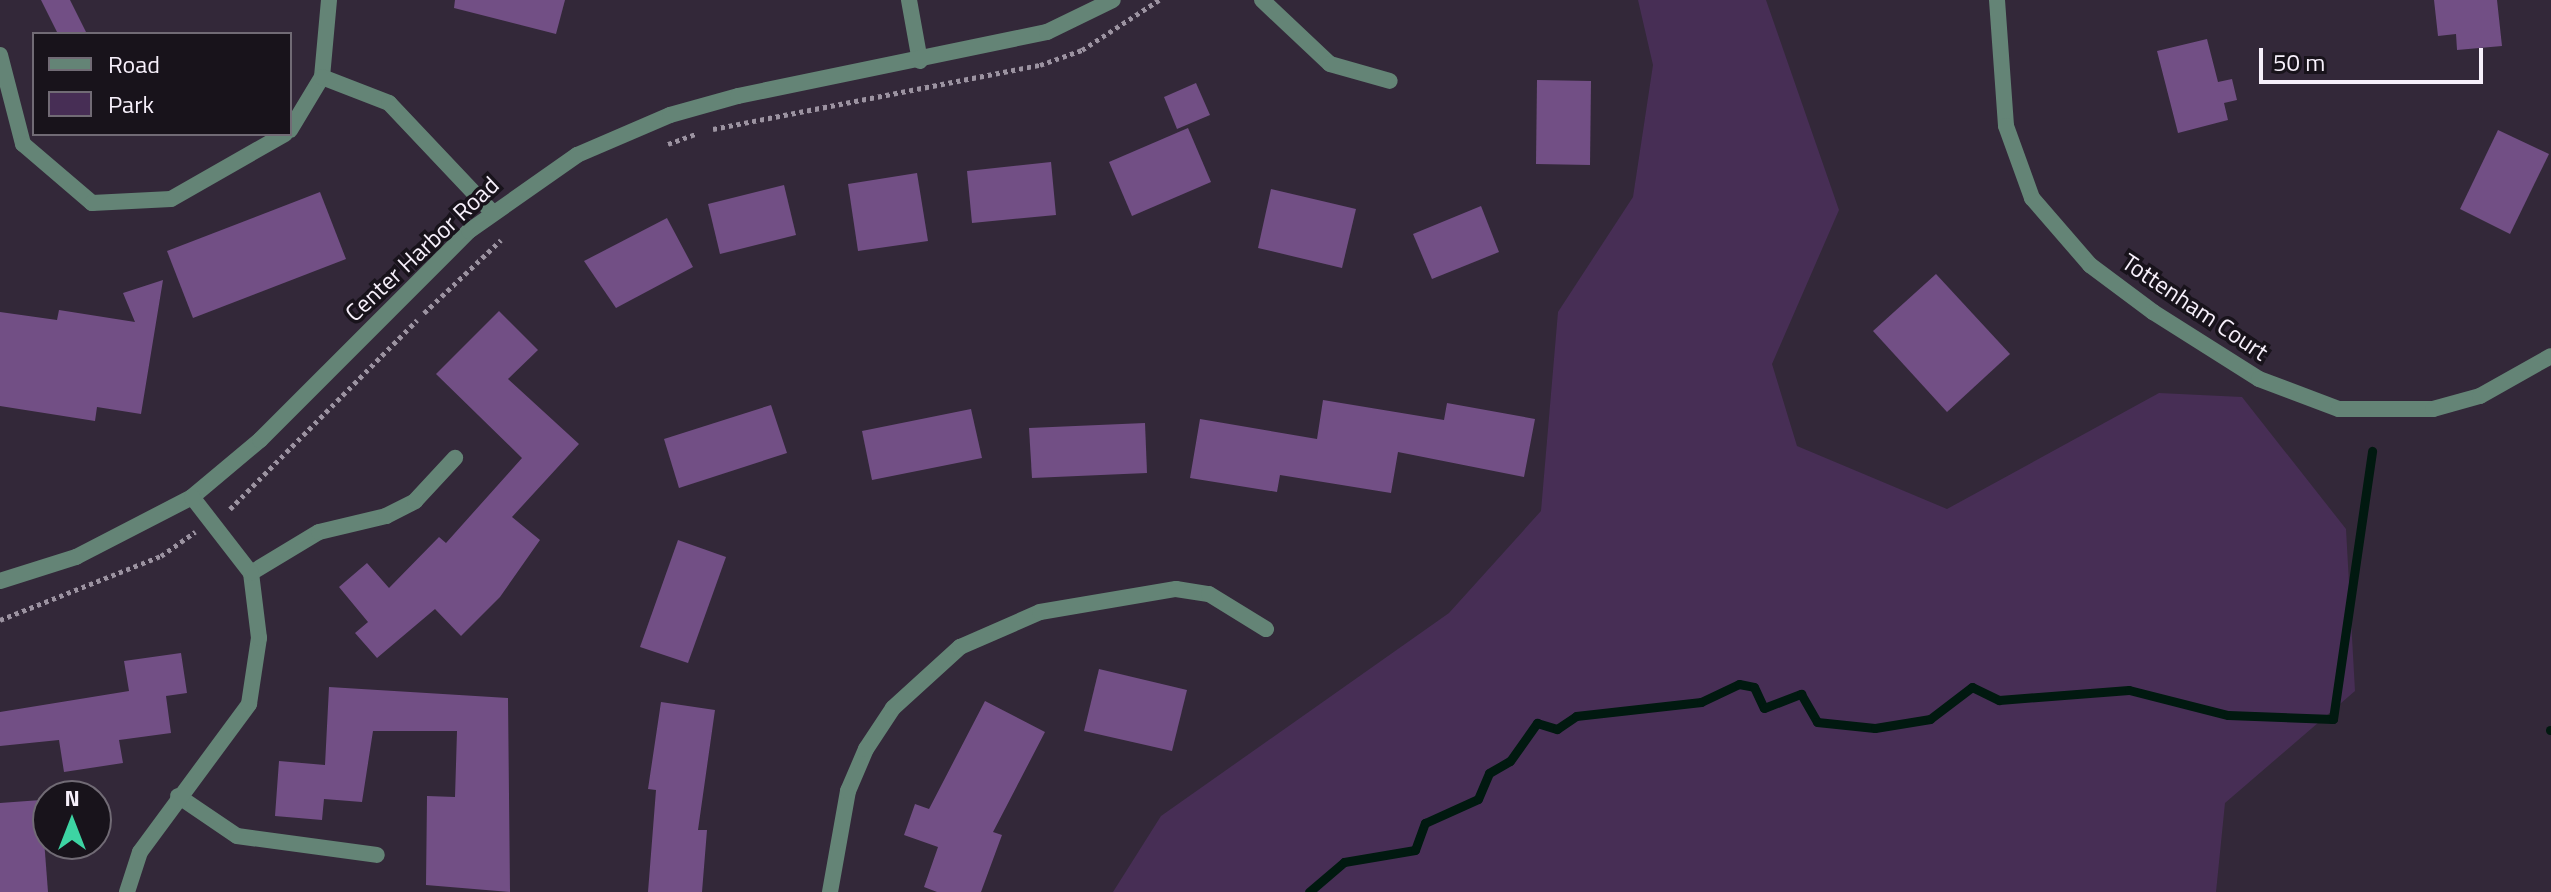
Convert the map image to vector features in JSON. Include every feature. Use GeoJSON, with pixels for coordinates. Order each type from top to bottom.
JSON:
{"type":"FeatureCollection","features":[{"type":"Feature","properties":{"kind":"street"},"geometry":{"type":"LineString","coordinates":[[292,127],[322,77],[329,0]]}},
{"type":"Feature","properties":{"kind":"street"},"geometry":{"type":"LineString","coordinates":[[909,0],[920,61]]}},
{"type":"Feature","properties":{"kind":"street","name":"Center Harbor Road"},"geometry":{"type":"LineString","coordinates":[[0,581],[76,557],[192,497],[492,212],[577,155],[670,115],[1047,32],[1113,0]]}},
{"type":"Feature","properties":{"kind":"street"},"geometry":{"type":"LineString","coordinates":[[1262,0],[1330,64],[1390,81]]}},
{"type":"Feature","properties":{"kind":"street","name":"Tottenham Court"},"geometry":{"type":"LineString","coordinates":[[1997,0],[2006,126],[2032,198],[2090,265],[2153,312],[2259,379],[2339,409],[2433,409],[2480,396],[2551,356]]}},
{"type":"Feature","properties":{"kind":"street"},"geometry":{"type":"LineString","coordinates":[[0,55],[23,144],[92,203],[171,199],[281,136]]}},
{"type":"Feature","properties":{"kind":"street"},"geometry":{"type":"LineString","coordinates":[[322,77],[389,103],[492,212]]}},
{"type":"Feature","properties":{"kind":"street"},"geometry":{"type":"LineString","coordinates":[[251,573],[319,532],[386,516],[415,501],[455,458]]}},
{"type":"Feature","properties":{"kind":"street"},"geometry":{"type":"LineString","coordinates":[[127,892],[140,852],[178,796],[249,704],[259,638],[251,573],[192,497]]}},
{"type":"Feature","properties":{"kind":"street"},"geometry":{"type":"LineString","coordinates":[[830,892],[848,791],[866,749],[893,708],[960,647],[1040,612],[1176,589],[1220,599],[1266,629]]}},
{"type":"Feature","properties":{"kind":"street"},"geometry":{"type":"LineString","coordinates":[[178,796],[237,836],[377,855]]}},
{"type":"Feature","properties":{"kind":"path"},"geometry":{"type":"LineString","coordinates":[[650,150],[709,130],[1040,65],[1082,50],[1159,0]]}},
{"type":"Feature","properties":{"kind":"path"},"geometry":{"type":"LineString","coordinates":[[0,620],[161,556],[211,521],[514,228]]}},
{"type":"Feature","properties":{"kind":"green space"},"geometry":{"type":"Polygon","coordinates":[[[1638,0],[1766,0],[1839,210],[1772,364],[1797,446],[1947,509],[2159,393],[2242,397],[2346,529],[2355,691],[2225,803],[2216,892],[1113,892],[1161,816],[1449,613],[1541,511],[1558,312],[1633,197],[1653,65],[1638,0]]]}},
{"type":"Feature","properties":{"kind":"building"},"geometry":{"type":"Polygon","coordinates":[[[41,0],[70,0],[86,32],[57,32],[41,0]]]}},
{"type":"Feature","properties":{"kind":"building"},"geometry":{"type":"Polygon","coordinates":[[[455,0],[565,0],[556,34],[454,8],[455,0]]]}},
{"type":"Feature","properties":{"kind":"building"},"geometry":{"type":"Polygon","coordinates":[[[2434,0],[2497,0],[2502,46],[2457,50],[2456,34],[2438,36],[2434,0]]]}},
{"type":"Feature","properties":{"kind":"building"},"geometry":{"type":"Polygon","coordinates":[[[2207,39],[2218,82],[2232,79],[2237,100],[2224,103],[2228,120],[2178,133],[2157,51],[2207,39]]]}},
{"type":"Feature","properties":{"kind":"building"},"geometry":{"type":"Polygon","coordinates":[[[1537,80],[1591,81],[1590,165],[1536,164],[1537,80]]]}},
{"type":"Feature","properties":{"kind":"building"},"geometry":{"type":"Polygon","coordinates":[[[1196,83],[1210,115],[1177,129],[1164,97],[1196,83]]]}},
{"type":"Feature","properties":{"kind":"building"},"geometry":{"type":"Polygon","coordinates":[[[1188,128],[1211,182],[1132,216],[1109,162],[1188,128]]]}},
{"type":"Feature","properties":{"kind":"building"},"geometry":{"type":"Polygon","coordinates":[[[2498,130],[2549,154],[2510,234],[2460,209],[2498,130]]]}},
{"type":"Feature","properties":{"kind":"building"},"geometry":{"type":"Polygon","coordinates":[[[1051,162],[1056,215],[972,223],[967,171],[1051,162]]]}},
{"type":"Feature","properties":{"kind":"building"},"geometry":{"type":"Polygon","coordinates":[[[917,173],[928,241],[858,251],[848,184],[917,173]]]}},
{"type":"Feature","properties":{"kind":"building"},"geometry":{"type":"Polygon","coordinates":[[[784,185],[796,235],[720,254],[708,204],[784,185]]]}},
{"type":"Feature","properties":{"kind":"building"},"geometry":{"type":"Polygon","coordinates":[[[1271,189],[1356,209],[1342,268],[1258,248],[1271,189]]]}},
{"type":"Feature","properties":{"kind":"building"},"geometry":{"type":"Polygon","coordinates":[[[320,192],[346,259],[193,318],[167,251],[320,192]]]}},
{"type":"Feature","properties":{"kind":"building"},"geometry":{"type":"Polygon","coordinates":[[[1481,206],[1499,252],[1432,279],[1413,234],[1481,206]]]}},
{"type":"Feature","properties":{"kind":"building"},"geometry":{"type":"Polygon","coordinates":[[[667,218],[693,267],[616,308],[584,261],[667,218]]]}},
{"type":"Feature","properties":{"kind":"building"},"geometry":{"type":"Polygon","coordinates":[[[1936,274],[2010,354],[1947,412],[1873,331],[1936,274]]]}},
{"type":"Feature","properties":{"kind":"building"},"geometry":{"type":"Polygon","coordinates":[[[163,280],[141,414],[97,407],[95,421],[0,406],[0,312],[57,320],[59,310],[135,322],[123,293],[163,280]]]}},
{"type":"Feature","properties":{"kind":"building"},"geometry":{"type":"Polygon","coordinates":[[[499,311],[538,350],[508,379],[579,444],[512,517],[540,540],[500,597],[461,636],[435,609],[377,658],[355,633],[368,622],[339,587],[367,563],[389,588],[439,537],[446,543],[522,458],[436,374],[499,311]]]}},
{"type":"Feature","properties":{"kind":"building"},"geometry":{"type":"Polygon","coordinates":[[[1323,400],[1444,420],[1447,403],[1535,419],[1524,477],[1398,452],[1391,493],[1280,475],[1277,492],[1190,478],[1200,419],[1317,439],[1323,400]]]}},
{"type":"Feature","properties":{"kind":"building"},"geometry":{"type":"Polygon","coordinates":[[[771,405],[787,453],[679,488],[664,439],[771,405]]]}},
{"type":"Feature","properties":{"kind":"building"},"geometry":{"type":"Polygon","coordinates":[[[971,409],[982,458],[872,480],[862,431],[971,409]]]}},
{"type":"Feature","properties":{"kind":"building"},"geometry":{"type":"Polygon","coordinates":[[[1145,423],[1147,473],[1032,478],[1029,428],[1145,423]]]}},
{"type":"Feature","properties":{"kind":"building"},"geometry":{"type":"Polygon","coordinates":[[[678,540],[726,557],[688,663],[640,647],[678,540]]]}},
{"type":"Feature","properties":{"kind":"building"},"geometry":{"type":"Polygon","coordinates":[[[181,653],[187,693],[166,696],[171,733],[119,740],[123,763],[64,772],[59,740],[0,746],[0,712],[129,691],[124,661],[181,653]]]}},
{"type":"Feature","properties":{"kind":"building"},"geometry":{"type":"Polygon","coordinates":[[[1099,669],[1187,690],[1172,751],[1084,731],[1099,669]]]}},
{"type":"Feature","properties":{"kind":"building"},"geometry":{"type":"Polygon","coordinates":[[[329,687],[508,698],[510,892],[426,885],[427,796],[455,797],[457,731],[373,731],[362,802],[324,799],[322,820],[275,816],[279,761],[325,765],[329,687]]]}},
{"type":"Feature","properties":{"kind":"building"},"geometry":{"type":"Polygon","coordinates":[[[985,701],[1045,732],[993,832],[1002,835],[981,892],[937,892],[924,887],[938,847],[904,835],[915,804],[929,809],[985,701]]]}},
{"type":"Feature","properties":{"kind":"building"},"geometry":{"type":"Polygon","coordinates":[[[661,702],[715,710],[698,830],[707,830],[702,892],[648,892],[656,790],[648,789],[661,702]]]}},
{"type":"Feature","properties":{"kind":"building"},"geometry":{"type":"Polygon","coordinates":[[[32,801],[32,860],[46,860],[48,892],[0,892],[0,803],[32,801]]]}},
{"type":"Feature","properties":{"kind":"waterway"},"geometry":{"type":"LineString","coordinates":[[1309,892],[1344,862],[1415,850],[1425,823],[1478,799],[1489,773],[1510,761],[1537,723],[1557,729],[1576,716],[1701,702],[1739,684],[1754,687],[1764,708],[1801,694],[1817,722],[1875,728],[1930,719],[1972,687],[1999,700],[2129,690],[2228,715],[2333,719],[2372,451]]}}]}
